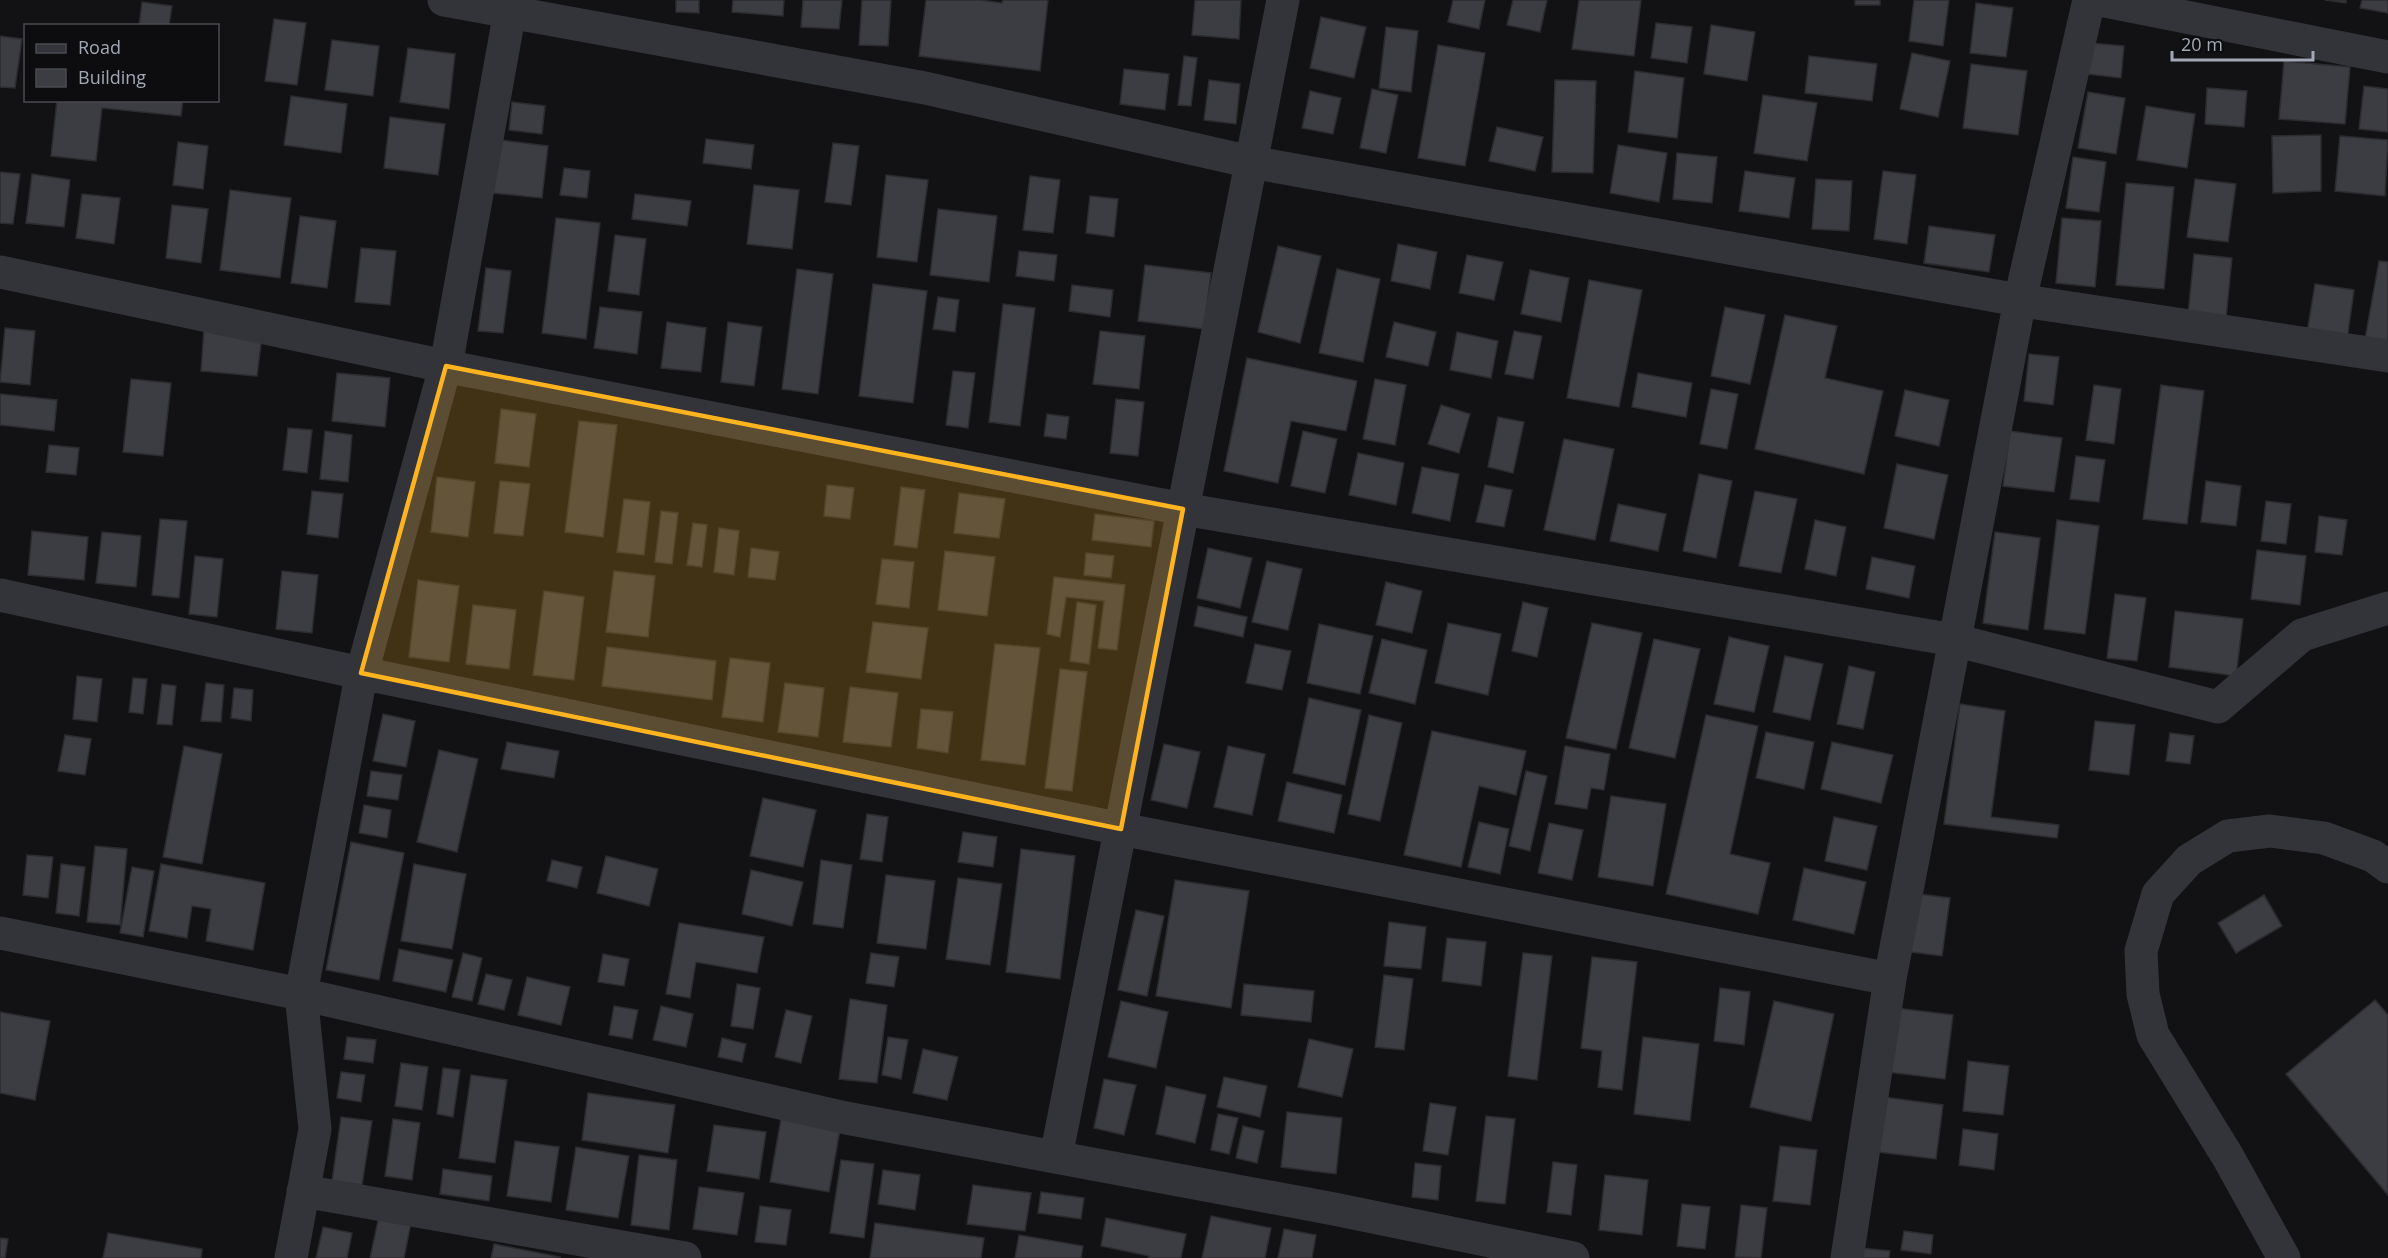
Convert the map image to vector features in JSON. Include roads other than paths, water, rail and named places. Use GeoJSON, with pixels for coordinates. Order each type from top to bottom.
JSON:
{"type":"FeatureCollection","features":[{"type":"Feature","properties":{"kind":"street"},"geometry":{"type":"LineString","coordinates":[[444,0],[511,6],[925,88],[1251,162],[2020,300],[2388,356]]}},
{"type":"Feature","properties":{"kind":"street"},"geometry":{"type":"LineString","coordinates":[[1056,1157],[1283,0]]}},
{"type":"Feature","properties":{"kind":"street"},"geometry":{"type":"LineString","coordinates":[[1847,1258],[1890,979],[1954,640],[2020,300],[2089,0]]}},
{"type":"Feature","properties":{"kind":"street"},"geometry":{"type":"LineString","coordinates":[[2100,0],[2388,57]]}},
{"type":"Feature","properties":{"kind":"street"},"geometry":{"type":"LineString","coordinates":[[291,1258],[315,1129],[301,994],[362,673],[446,366],[511,6]]}},
{"type":"Feature","properties":{"kind":"street"},"geometry":{"type":"LineString","coordinates":[[0,272],[446,366],[1183,509],[1954,640],[2218,708],[2302,635],[2388,608]]}},
{"type":"Feature","properties":{"kind":"street"},"geometry":{"type":"LineString","coordinates":[[0,595],[362,673],[1121,829],[1890,979]]}},
{"type":"Feature","properties":{"kind":"street"},"geometry":{"type":"LineString","coordinates":[[2284,1258],[2228,1156],[2153,1035],[2143,994],[2141,951],[2158,894],[2189,860],[2228,836],[2270,831],[2324,838],[2373,856],[2388,867]]}},
{"type":"Feature","properties":{"kind":"street"},"geometry":{"type":"LineString","coordinates":[[0,933],[301,994],[846,1118],[1322,1207],[1573,1258]]}},
{"type":"Feature","properties":{"kind":"street"},"geometry":{"type":"LineString","coordinates":[[303,1191],[685,1258]]}}]}
